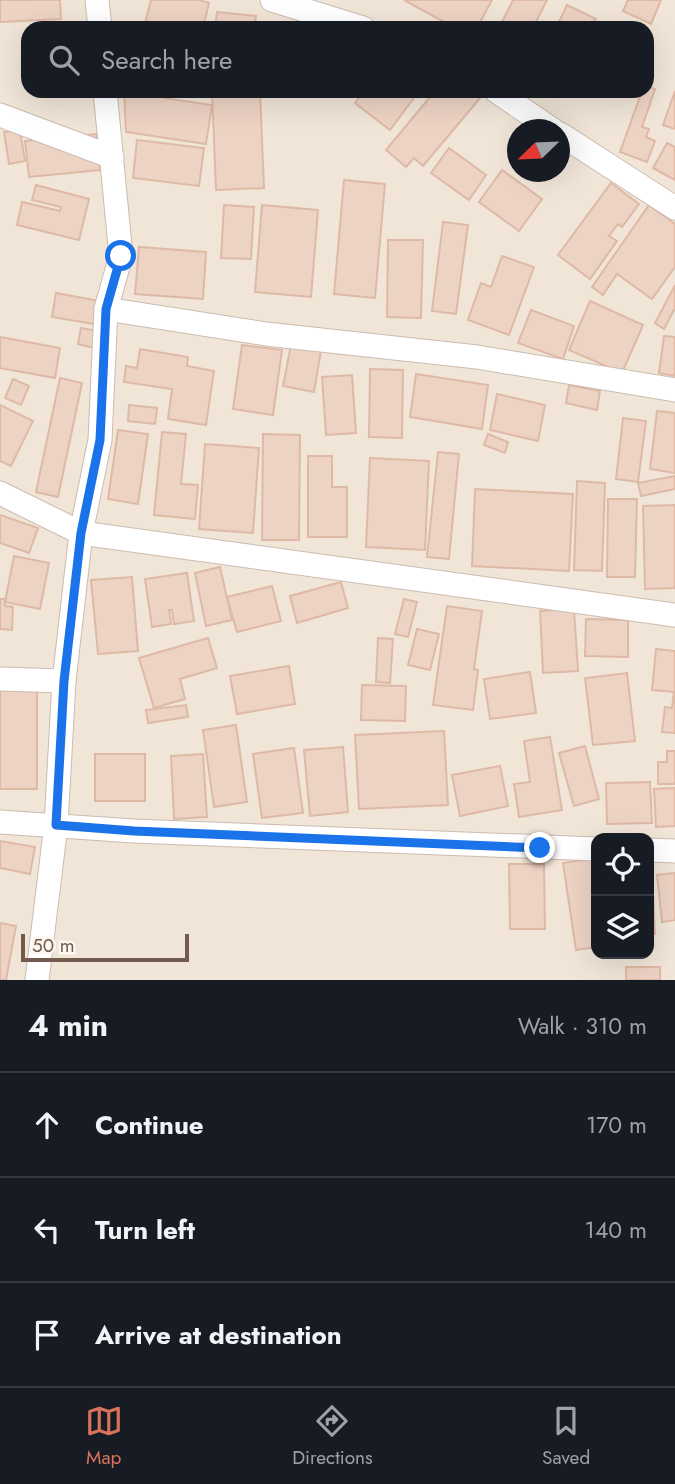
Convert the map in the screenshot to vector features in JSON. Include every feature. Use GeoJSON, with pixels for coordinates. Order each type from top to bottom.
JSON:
{"type":"FeatureCollection","features":[{"type":"Feature","properties":{"kind":"street"},"geometry":{"type":"LineString","coordinates":[[97,0],[99,21]]}},
{"type":"Feature","properties":{"kind":"street"},"geometry":{"type":"LineString","coordinates":[[272,0],[340,21]]}},
{"type":"Feature","properties":{"kind":"street"},"geometry":{"type":"LineString","coordinates":[[37,980],[56,825],[64,681],[81,533],[100,440],[106,309],[121,256],[106,98]]}},
{"type":"Feature","properties":{"kind":"street"},"geometry":{"type":"LineString","coordinates":[[506,98],[537,119]]}},
{"type":"Feature","properties":{"kind":"street"},"geometry":{"type":"LineString","coordinates":[[0,115],[112,157]]}},
{"type":"Feature","properties":{"kind":"street"},"geometry":{"type":"LineString","coordinates":[[570,141],[675,208]]}},
{"type":"Feature","properties":{"kind":"street"},"geometry":{"type":"LineString","coordinates":[[106,309],[266,334],[477,358],[675,390]]}},
{"type":"Feature","properties":{"kind":"street"},"geometry":{"type":"LineString","coordinates":[[0,493],[81,533],[675,615]]}},
{"type":"Feature","properties":{"kind":"street"},"geometry":{"type":"LineString","coordinates":[[0,679],[64,681]]}},
{"type":"Feature","properties":{"kind":"street"},"geometry":{"type":"LineString","coordinates":[[0,822],[148,832],[591,849]]}},
{"type":"Feature","properties":{"kind":"street"},"geometry":{"type":"LineString","coordinates":[[654,850],[675,851]]}},
{"type":"Feature","properties":{"kind":"shaded area"},"geometry":{"type":"Polygon","coordinates":[[[0,0],[675,0],[675,980],[0,980],[0,0]]]}},
{"type":"Feature","properties":{"kind":"building"},"geometry":{"type":"Polygon","coordinates":[[[0,0],[60,0],[61,19],[0,22],[0,0]]]}},
{"type":"Feature","properties":{"kind":"building"},"geometry":{"type":"Polygon","coordinates":[[[151,0],[199,0],[209,3],[205,21],[146,21],[151,0]]]}},
{"type":"Feature","properties":{"kind":"building"},"geometry":{"type":"Polygon","coordinates":[[[404,0],[492,0],[481,21],[442,21],[404,0]]]}},
{"type":"Feature","properties":{"kind":"building"},"geometry":{"type":"Polygon","coordinates":[[[513,0],[547,0],[536,21],[502,21],[513,0]]]}},
{"type":"Feature","properties":{"kind":"building"},"geometry":{"type":"Polygon","coordinates":[[[628,0],[661,0],[652,21],[645,21],[623,11],[628,0]]]}},
{"type":"Feature","properties":{"kind":"building"},"geometry":{"type":"Polygon","coordinates":[[[567,5],[596,19],[595,21],[559,21],[567,5]]]}},
{"type":"Feature","properties":{"kind":"building"},"geometry":{"type":"Polygon","coordinates":[[[217,12],[256,16],[255,21],[216,21],[217,12]]]}},
{"type":"Feature","properties":{"kind":"building"},"geometry":{"type":"Polygon","coordinates":[[[675,91],[675,129],[663,125],[675,91]]]}},
{"type":"Feature","properties":{"kind":"building"},"geometry":{"type":"Polygon","coordinates":[[[124,98],[164,98],[212,105],[206,144],[126,132],[124,98]]]}},
{"type":"Feature","properties":{"kind":"building"},"geometry":{"type":"Polygon","coordinates":[[[212,98],[260,98],[264,188],[216,190],[212,98]]]}},
{"type":"Feature","properties":{"kind":"building"},"geometry":{"type":"Polygon","coordinates":[[[359,98],[414,98],[390,130],[355,103],[359,98]]]}},
{"type":"Feature","properties":{"kind":"building"},"geometry":{"type":"Polygon","coordinates":[[[429,98],[480,98],[423,166],[414,158],[406,167],[386,150],[429,98]]]}},
{"type":"Feature","properties":{"kind":"building"},"geometry":{"type":"Polygon","coordinates":[[[639,98],[652,98],[642,127],[649,129],[646,137],[655,141],[647,162],[620,152],[639,98]]]}},
{"type":"Feature","properties":{"kind":"building"},"geometry":{"type":"Polygon","coordinates":[[[20,130],[25,161],[9,164],[4,132],[20,130]]]}},
{"type":"Feature","properties":{"kind":"building"},"geometry":{"type":"Polygon","coordinates":[[[96,134],[100,170],[29,177],[25,141],[96,134]]]}},
{"type":"Feature","properties":{"kind":"building"},"geometry":{"type":"Polygon","coordinates":[[[137,140],[204,148],[199,186],[133,178],[137,140]]]}},
{"type":"Feature","properties":{"kind":"building"},"geometry":{"type":"Polygon","coordinates":[[[667,143],[675,147],[675,180],[653,168],[667,143]]]}},
{"type":"Feature","properties":{"kind":"building"},"geometry":{"type":"Polygon","coordinates":[[[449,148],[486,175],[469,200],[431,173],[449,148]]]}},
{"type":"Feature","properties":{"kind":"building"},"geometry":{"type":"Polygon","coordinates":[[[502,170],[507,174],[507,182],[519,182],[542,199],[519,231],[479,202],[502,170]]]}},
{"type":"Feature","properties":{"kind":"building"},"geometry":{"type":"Polygon","coordinates":[[[344,180],[385,184],[375,298],[334,294],[344,180]]]}},
{"type":"Feature","properties":{"kind":"building"},"geometry":{"type":"Polygon","coordinates":[[[611,183],[639,204],[622,227],[618,224],[609,236],[617,241],[590,279],[558,255],[611,183]]]}},
{"type":"Feature","properties":{"kind":"building"},"geometry":{"type":"Polygon","coordinates":[[[36,185],[89,199],[79,240],[17,225],[22,202],[60,211],[61,207],[32,200],[36,185]]]}},
{"type":"Feature","properties":{"kind":"building"},"geometry":{"type":"Polygon","coordinates":[[[224,205],[254,207],[251,259],[221,258],[224,205]]]}},
{"type":"Feature","properties":{"kind":"building"},"geometry":{"type":"Polygon","coordinates":[[[262,205],[318,210],[311,297],[255,292],[262,205]]]}},
{"type":"Feature","properties":{"kind":"building"},"geometry":{"type":"Polygon","coordinates":[[[649,205],[675,224],[675,267],[652,299],[617,274],[603,295],[592,287],[649,205]]]}},
{"type":"Feature","properties":{"kind":"building"},"geometry":{"type":"Polygon","coordinates":[[[443,222],[468,225],[456,314],[432,311],[443,222]]]}},
{"type":"Feature","properties":{"kind":"building"},"geometry":{"type":"Polygon","coordinates":[[[388,240],[423,240],[421,318],[387,317],[388,240]]]}},
{"type":"Feature","properties":{"kind":"building"},"geometry":{"type":"Polygon","coordinates":[[[139,247],[206,252],[203,299],[135,294],[139,247]]]}},
{"type":"Feature","properties":{"kind":"building"},"geometry":{"type":"Polygon","coordinates":[[[502,256],[534,267],[509,335],[468,320],[481,283],[491,287],[502,256]]]}},
{"type":"Feature","properties":{"kind":"building"},"geometry":{"type":"Polygon","coordinates":[[[675,285],[675,308],[664,329],[655,323],[675,285]]]}},
{"type":"Feature","properties":{"kind":"building"},"geometry":{"type":"Polygon","coordinates":[[[56,293],[105,302],[100,325],[52,317],[56,293]]]}},
{"type":"Feature","properties":{"kind":"building"},"geometry":{"type":"Polygon","coordinates":[[[590,301],[643,325],[622,373],[569,350],[590,301]]]}},
{"type":"Feature","properties":{"kind":"building"},"geometry":{"type":"Polygon","coordinates":[[[531,310],[574,326],[563,359],[518,343],[531,310]]]}},
{"type":"Feature","properties":{"kind":"building"},"geometry":{"type":"Polygon","coordinates":[[[81,328],[98,331],[94,348],[78,344],[81,328]]]}},
{"type":"Feature","properties":{"kind":"building"},"geometry":{"type":"Polygon","coordinates":[[[664,336],[675,337],[675,376],[659,373],[664,336]]]}},
{"type":"Feature","properties":{"kind":"building"},"geometry":{"type":"Polygon","coordinates":[[[0,337],[60,348],[55,378],[0,368],[0,337]]]}},
{"type":"Feature","properties":{"kind":"building"},"geometry":{"type":"Polygon","coordinates":[[[292,340],[322,345],[314,392],[283,386],[292,340]]]}},
{"type":"Feature","properties":{"kind":"building"},"geometry":{"type":"Polygon","coordinates":[[[242,345],[282,350],[273,415],[233,409],[242,345]]]}},
{"type":"Feature","properties":{"kind":"building"},"geometry":{"type":"Polygon","coordinates":[[[140,349],[188,357],[187,366],[214,371],[206,425],[168,419],[172,389],[124,382],[126,366],[137,368],[140,349]]]}},
{"type":"Feature","properties":{"kind":"building"},"geometry":{"type":"Polygon","coordinates":[[[370,369],[403,370],[402,438],[369,437],[370,369]]]}},
{"type":"Feature","properties":{"kind":"building"},"geometry":{"type":"Polygon","coordinates":[[[416,374],[488,385],[482,429],[410,417],[416,374]]]}},
{"type":"Feature","properties":{"kind":"building"},"geometry":{"type":"Polygon","coordinates":[[[352,375],[356,433],[326,435],[322,377],[352,375]]]}},
{"type":"Feature","properties":{"kind":"building"},"geometry":{"type":"Polygon","coordinates":[[[60,378],[82,383],[58,497],[36,492],[60,378]]]}},
{"type":"Feature","properties":{"kind":"building"},"geometry":{"type":"Polygon","coordinates":[[[13,379],[29,386],[21,405],[5,398],[13,379]]]}},
{"type":"Feature","properties":{"kind":"building"},"geometry":{"type":"Polygon","coordinates":[[[569,385],[600,391],[597,410],[566,403],[569,385]]]}},
{"type":"Feature","properties":{"kind":"building"},"geometry":{"type":"Polygon","coordinates":[[[497,394],[545,405],[538,441],[490,430],[497,394]]]}},
{"type":"Feature","properties":{"kind":"building"},"geometry":{"type":"Polygon","coordinates":[[[0,405],[33,421],[11,466],[0,461],[0,405]]]}},
{"type":"Feature","properties":{"kind":"building"},"geometry":{"type":"Polygon","coordinates":[[[129,405],[157,408],[155,424],[128,421],[129,405]]]}},
{"type":"Feature","properties":{"kind":"building"},"geometry":{"type":"Polygon","coordinates":[[[657,411],[675,413],[675,473],[650,469],[657,411]]]}},
{"type":"Feature","properties":{"kind":"building"},"geometry":{"type":"Polygon","coordinates":[[[623,418],[646,421],[638,482],[616,479],[623,418]]]}},
{"type":"Feature","properties":{"kind":"building"},"geometry":{"type":"Polygon","coordinates":[[[118,430],[148,434],[138,504],[108,499],[118,430]]]}},
{"type":"Feature","properties":{"kind":"building"},"geometry":{"type":"Polygon","coordinates":[[[162,432],[186,434],[181,484],[198,485],[195,519],[154,515],[162,432]]]}},
{"type":"Feature","properties":{"kind":"building"},"geometry":{"type":"Polygon","coordinates":[[[263,434],[300,435],[299,540],[262,540],[263,434]]]}},
{"type":"Feature","properties":{"kind":"building"},"geometry":{"type":"Polygon","coordinates":[[[488,434],[508,442],[505,453],[484,445],[488,434]]]}},
{"type":"Feature","properties":{"kind":"building"},"geometry":{"type":"Polygon","coordinates":[[[205,444],[259,448],[253,533],[199,529],[205,444]]]}},
{"type":"Feature","properties":{"kind":"building"},"geometry":{"type":"Polygon","coordinates":[[[438,452],[459,454],[449,559],[427,557],[438,452]]]}},
{"type":"Feature","properties":{"kind":"building"},"geometry":{"type":"Polygon","coordinates":[[[308,456],[332,456],[332,487],[347,487],[347,537],[308,537],[308,456]]]}},
{"type":"Feature","properties":{"kind":"building"},"geometry":{"type":"Polygon","coordinates":[[[370,458],[429,461],[425,550],[366,547],[370,458]]]}},
{"type":"Feature","properties":{"kind":"building"},"geometry":{"type":"Polygon","coordinates":[[[675,476],[675,489],[641,496],[638,483],[675,476]]]}},
{"type":"Feature","properties":{"kind":"building"},"geometry":{"type":"Polygon","coordinates":[[[577,481],[605,483],[602,571],[574,570],[577,481]]]}},
{"type":"Feature","properties":{"kind":"building"},"geometry":{"type":"Polygon","coordinates":[[[475,489],[573,494],[569,571],[472,566],[475,489]]]}},
{"type":"Feature","properties":{"kind":"building"},"geometry":{"type":"Polygon","coordinates":[[[608,499],[637,499],[635,577],[607,577],[608,499]]]}},
{"type":"Feature","properties":{"kind":"building"},"geometry":{"type":"Polygon","coordinates":[[[675,505],[675,588],[645,589],[643,506],[675,505]]]}},
{"type":"Feature","properties":{"kind":"building"},"geometry":{"type":"Polygon","coordinates":[[[0,515],[38,528],[29,553],[0,543],[0,515]]]}},
{"type":"Feature","properties":{"kind":"building"},"geometry":{"type":"Polygon","coordinates":[[[14,556],[49,563],[40,609],[5,602],[14,556]]]}},
{"type":"Feature","properties":{"kind":"building"},"geometry":{"type":"Polygon","coordinates":[[[220,567],[232,620],[206,626],[195,573],[220,567]]]}},
{"type":"Feature","properties":{"kind":"building"},"geometry":{"type":"Polygon","coordinates":[[[187,573],[194,621],[174,624],[172,610],[169,610],[171,624],[152,627],[145,579],[187,573]]]}},
{"type":"Feature","properties":{"kind":"building"},"geometry":{"type":"Polygon","coordinates":[[[132,577],[138,651],[98,654],[91,580],[132,577]]]}},
{"type":"Feature","properties":{"kind":"building"},"geometry":{"type":"Polygon","coordinates":[[[341,582],[348,608],[297,623],[290,596],[341,582]]]}},
{"type":"Feature","properties":{"kind":"building"},"geometry":{"type":"Polygon","coordinates":[[[272,586],[281,621],[237,632],[227,597],[272,586]]]}},
{"type":"Feature","properties":{"kind":"building"},"geometry":{"type":"Polygon","coordinates":[[[0,599],[5,599],[5,606],[13,607],[12,630],[0,629],[0,599]]]}},
{"type":"Feature","properties":{"kind":"building"},"geometry":{"type":"Polygon","coordinates":[[[404,599],[417,602],[408,637],[395,634],[404,599]]]}},
{"type":"Feature","properties":{"kind":"building"},"geometry":{"type":"Polygon","coordinates":[[[447,606],[482,611],[474,669],[478,670],[473,710],[433,705],[447,606]]]}},
{"type":"Feature","properties":{"kind":"building"},"geometry":{"type":"Polygon","coordinates":[[[574,609],[578,671],[543,673],[540,611],[574,609]]]}},
{"type":"Feature","properties":{"kind":"building"},"geometry":{"type":"Polygon","coordinates":[[[586,619],[628,620],[628,657],[585,656],[586,619]]]}},
{"type":"Feature","properties":{"kind":"building"},"geometry":{"type":"Polygon","coordinates":[[[417,629],[439,634],[430,670],[408,665],[417,629]]]}},
{"type":"Feature","properties":{"kind":"building"},"geometry":{"type":"Polygon","coordinates":[[[208,638],[217,668],[180,679],[185,699],[154,708],[139,658],[208,638]]]}},
{"type":"Feature","properties":{"kind":"building"},"geometry":{"type":"Polygon","coordinates":[[[378,638],[393,639],[390,683],[376,682],[378,638]]]}},
{"type":"Feature","properties":{"kind":"building"},"geometry":{"type":"Polygon","coordinates":[[[656,649],[675,651],[675,733],[662,732],[665,707],[672,708],[674,692],[652,690],[656,649]]]}},
{"type":"Feature","properties":{"kind":"building"},"geometry":{"type":"Polygon","coordinates":[[[289,666],[295,704],[237,714],[230,676],[289,666]]]}},
{"type":"Feature","properties":{"kind":"building"},"geometry":{"type":"Polygon","coordinates":[[[530,672],[536,713],[490,719],[484,679],[530,672]]]}},
{"type":"Feature","properties":{"kind":"building"},"geometry":{"type":"Polygon","coordinates":[[[627,673],[635,741],[593,745],[585,678],[627,673]]]}},
{"type":"Feature","properties":{"kind":"building"},"geometry":{"type":"Polygon","coordinates":[[[362,685],[406,686],[405,721],[361,720],[362,685]]]}},
{"type":"Feature","properties":{"kind":"building"},"geometry":{"type":"Polygon","coordinates":[[[0,686],[37,686],[37,789],[0,789],[0,686]]]}},
{"type":"Feature","properties":{"kind":"building"},"geometry":{"type":"Polygon","coordinates":[[[186,705],[188,717],[148,723],[146,710],[186,705]]]}},
{"type":"Feature","properties":{"kind":"building"},"geometry":{"type":"Polygon","coordinates":[[[236,725],[247,802],[214,807],[203,730],[236,725]]]}},
{"type":"Feature","properties":{"kind":"building"},"geometry":{"type":"Polygon","coordinates":[[[444,731],[448,805],[359,809],[355,735],[444,731]]]}},
{"type":"Feature","properties":{"kind":"building"},"geometry":{"type":"Polygon","coordinates":[[[550,737],[562,810],[519,817],[514,784],[530,782],[524,741],[550,737]]]}},
{"type":"Feature","properties":{"kind":"building"},"geometry":{"type":"Polygon","coordinates":[[[585,746],[599,799],[574,806],[559,753],[585,746]]]}},
{"type":"Feature","properties":{"kind":"building"},"geometry":{"type":"Polygon","coordinates":[[[343,747],[348,812],[310,816],[304,750],[343,747]]]}},
{"type":"Feature","properties":{"kind":"building"},"geometry":{"type":"Polygon","coordinates":[[[294,748],[303,813],[262,818],[253,754],[294,748]]]}},
{"type":"Feature","properties":{"kind":"building"},"geometry":{"type":"Polygon","coordinates":[[[667,751],[675,751],[675,784],[658,784],[658,762],[667,762],[667,751]]]}},
{"type":"Feature","properties":{"kind":"building"},"geometry":{"type":"Polygon","coordinates":[[[95,754],[145,754],[145,801],[95,801],[95,754]]]}},
{"type":"Feature","properties":{"kind":"building"},"geometry":{"type":"Polygon","coordinates":[[[203,754],[207,817],[174,819],[171,756],[203,754]]]}},
{"type":"Feature","properties":{"kind":"building"},"geometry":{"type":"Polygon","coordinates":[[[500,766],[508,806],[460,816],[452,775],[500,766]]]}},
{"type":"Feature","properties":{"kind":"building"},"geometry":{"type":"Polygon","coordinates":[[[650,782],[652,823],[607,824],[606,783],[650,782]]]}},
{"type":"Feature","properties":{"kind":"building"},"geometry":{"type":"Polygon","coordinates":[[[675,788],[675,826],[656,827],[654,789],[675,788]]]}},
{"type":"Feature","properties":{"kind":"building"},"geometry":{"type":"Polygon","coordinates":[[[0,841],[35,847],[30,874],[0,868],[0,841]]]}},
{"type":"Feature","properties":{"kind":"building"},"geometry":{"type":"Polygon","coordinates":[[[591,859],[591,948],[576,950],[563,863],[591,859]]]}},
{"type":"Feature","properties":{"kind":"building"},"geometry":{"type":"Polygon","coordinates":[[[509,864],[544,864],[545,929],[510,929],[509,864]]]}},
{"type":"Feature","properties":{"kind":"building"},"geometry":{"type":"Polygon","coordinates":[[[675,873],[675,920],[662,922],[657,875],[675,873]]]}},
{"type":"Feature","properties":{"kind":"building"},"geometry":{"type":"Polygon","coordinates":[[[0,923],[16,926],[6,980],[0,980],[0,923]]]}},
{"type":"Feature","properties":{"kind":"building"},"geometry":{"type":"Polygon","coordinates":[[[626,967],[660,967],[660,980],[626,980],[626,967]]]}},
{"type":"Feature","properties":{"kind":"route"},"geometry":{"type":"LineString","coordinates":[[121,256],[106,309],[100,440],[81,533],[64,681],[56,825],[134,831],[540,848]]}}]}
